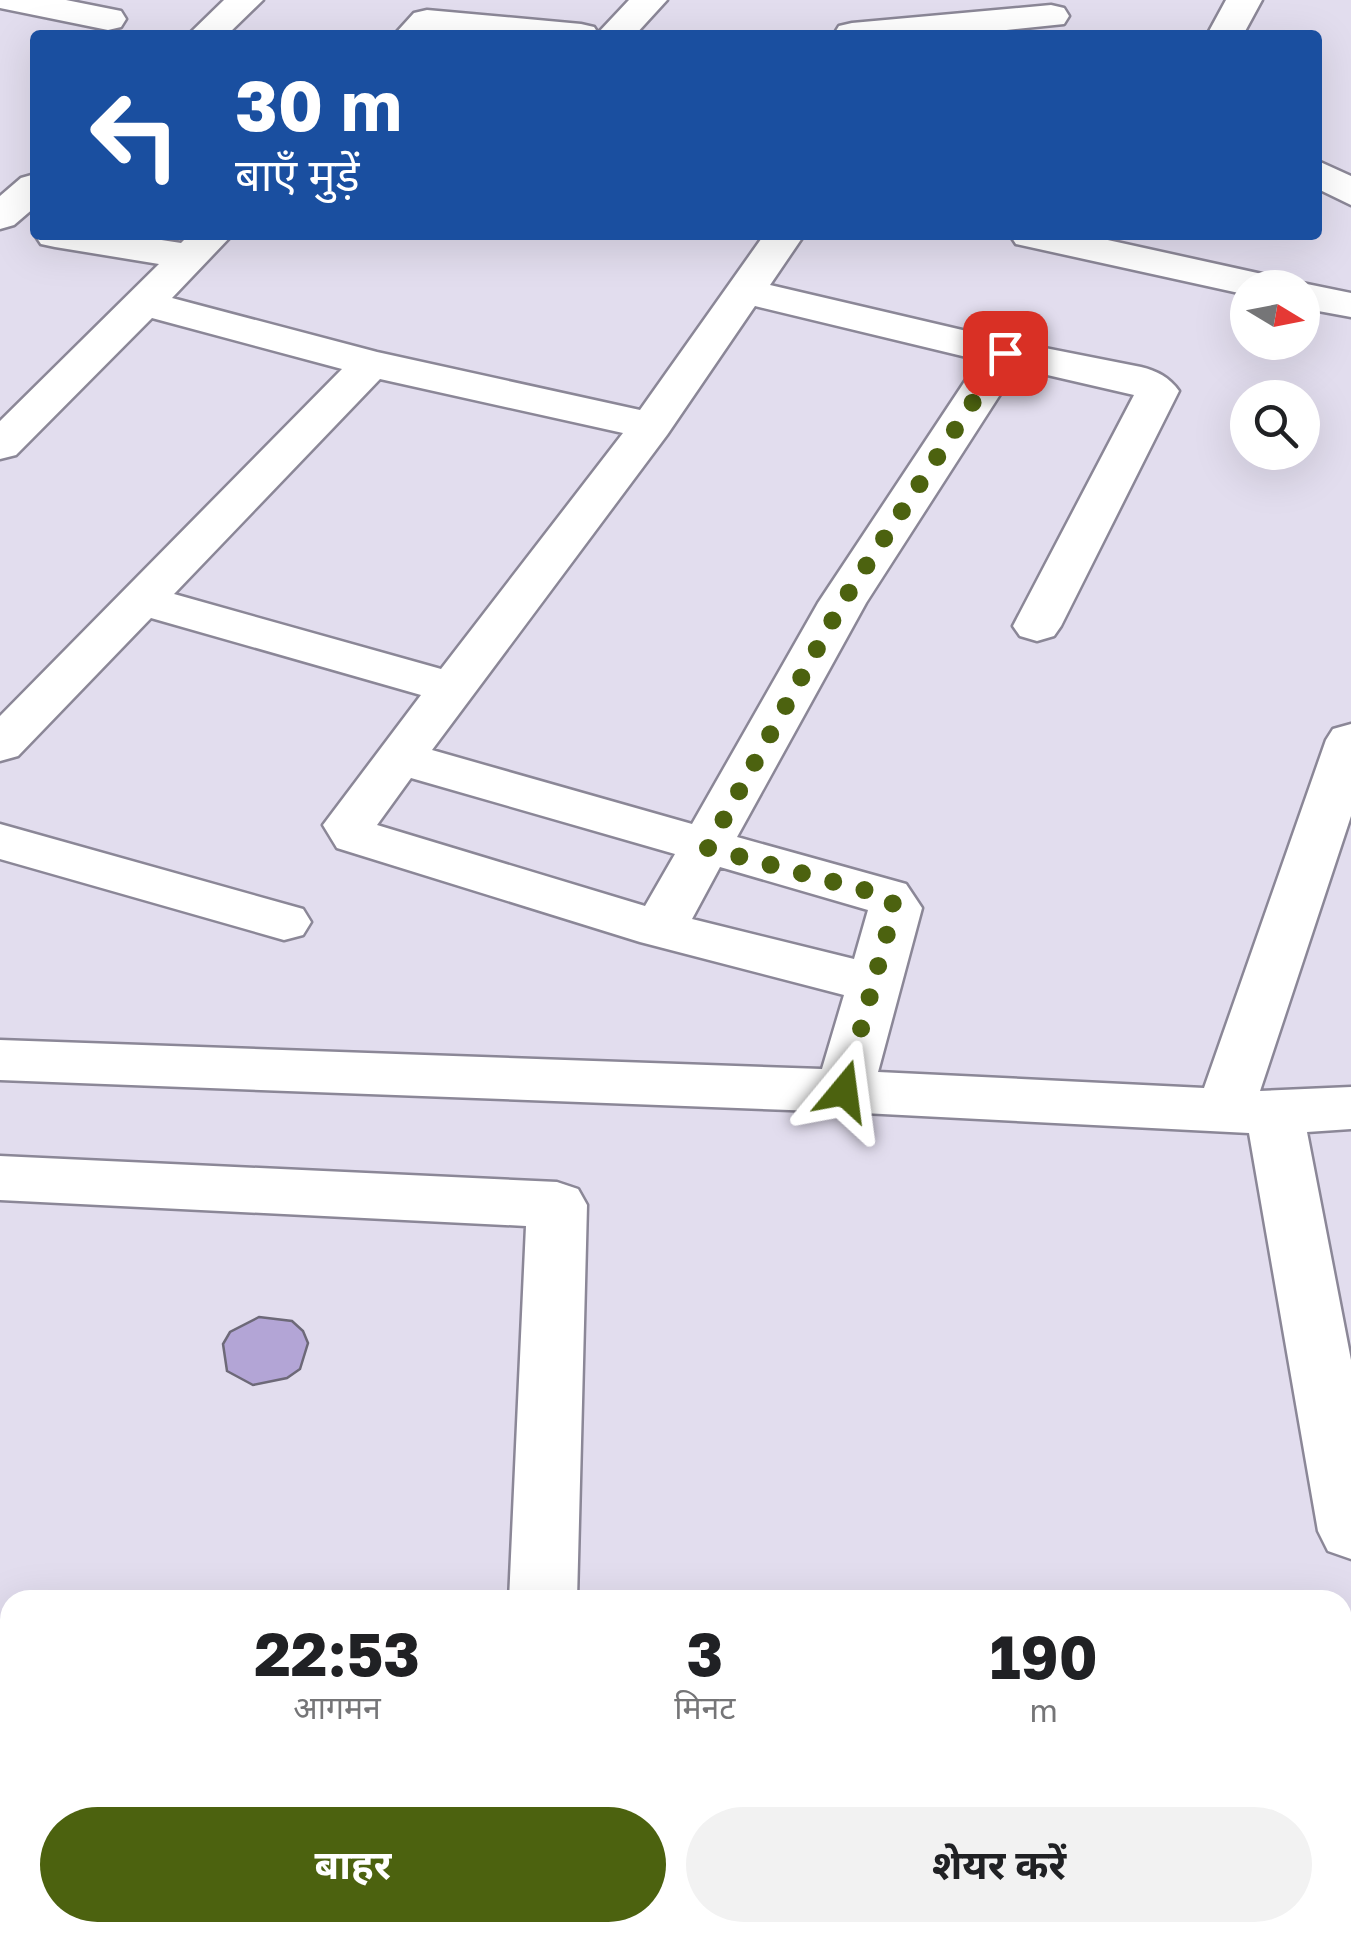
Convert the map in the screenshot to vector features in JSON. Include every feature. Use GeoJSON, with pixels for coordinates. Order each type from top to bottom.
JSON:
{"type":"FeatureCollection","features":[{"type":"Feature","properties":{"kind":"street"},"geometry":{"type":"LineString","coordinates":[[0,9],[11,0],[108,19]]}},
{"type":"Feature","properties":{"kind":"street"},"geometry":{"type":"LineString","coordinates":[[212,30],[245,0]]}},
{"type":"Feature","properties":{"kind":"street"},"geometry":{"type":"LineString","coordinates":[[620,30],[649,0]]}},
{"type":"Feature","properties":{"kind":"street"},"geometry":{"type":"LineString","coordinates":[[1229,30],[1244,0]]}},
{"type":"Feature","properties":{"kind":"street"},"geometry":{"type":"LineString","coordinates":[[854,23],[1038,8],[1075,30]]}},
{"type":"Feature","properties":{"kind":"street"},"geometry":{"type":"LineString","coordinates":[[429,19],[534,30]]}},
{"type":"Feature","properties":{"kind":"street"},"geometry":{"type":"LineString","coordinates":[[1322,175],[1351,193]]}},
{"type":"Feature","properties":{"kind":"street"},"geometry":{"type":"LineString","coordinates":[[0,218],[30,191]]}},
{"type":"Feature","properties":{"kind":"street"},"geometry":{"type":"LineString","coordinates":[[0,226],[30,231]]}},
{"type":"Feature","properties":{"kind":"street"},"geometry":{"type":"LineString","coordinates":[[121,240],[201,246]]}},
{"type":"Feature","properties":{"kind":"street"},"geometry":{"type":"LineString","coordinates":[[781,240],[651,426],[352,818],[350,832],[660,929],[874,984]]}},
{"type":"Feature","properties":{"kind":"street"},"geometry":{"type":"LineString","coordinates":[[1053,240],[1230,279]]}},
{"type":"Feature","properties":{"kind":"street"},"geometry":{"type":"LineString","coordinates":[[0,446],[201,246]]}},
{"type":"Feature","properties":{"kind":"street"},"geometry":{"type":"LineString","coordinates":[[745,292],[1005,353],[1141,380],[1157,391],[1036,626]]}},
{"type":"Feature","properties":{"kind":"street"},"geometry":{"type":"LineString","coordinates":[[1320,299],[1351,305]]}},
{"type":"Feature","properties":{"kind":"street"},"geometry":{"type":"LineString","coordinates":[[144,303],[370,364],[651,426]]}},
{"type":"Feature","properties":{"kind":"street"},"geometry":{"type":"LineString","coordinates":[[660,929],[842,603],[1005,353]]}},
{"type":"Feature","properties":{"kind":"street"},"geometry":{"type":"LineString","coordinates":[[0,745],[370,364]]}},
{"type":"Feature","properties":{"kind":"street"},"geometry":{"type":"LineString","coordinates":[[141,600],[453,688]]}},
{"type":"Feature","properties":{"kind":"street"},"geometry":{"type":"LineString","coordinates":[[1351,740],[1250,1112],[1351,1531]]}},
{"type":"Feature","properties":{"kind":"street"},"geometry":{"type":"LineString","coordinates":[[400,758],[879,894],[892,901],[894,908],[844,1091]]}},
{"type":"Feature","properties":{"kind":"street"},"geometry":{"type":"LineString","coordinates":[[0,841],[284,922]]}},
{"type":"Feature","properties":{"kind":"street"},"geometry":{"type":"LineString","coordinates":[[0,1060],[844,1091],[1250,1112],[1351,1108]]}},
{"type":"Feature","properties":{"kind":"street"},"geometry":{"type":"LineString","coordinates":[[0,1178],[557,1205],[543,1590]]}},
{"type":"Feature","properties":{"kind":"building"},"geometry":{"type":"Polygon","coordinates":[[[259,1317],[292,1321],[303,1331],[308,1343],[300,1369],[287,1378],[253,1385],[227,1371],[223,1344],[230,1332],[259,1317]]]}},
{"type":"Feature","properties":{"kind":"route"},"geometry":{"type":"LineString","coordinates":[[844,1091],[894,908],[892,901],[879,894],[708,848],[842,603],[1005,353]]}}]}
